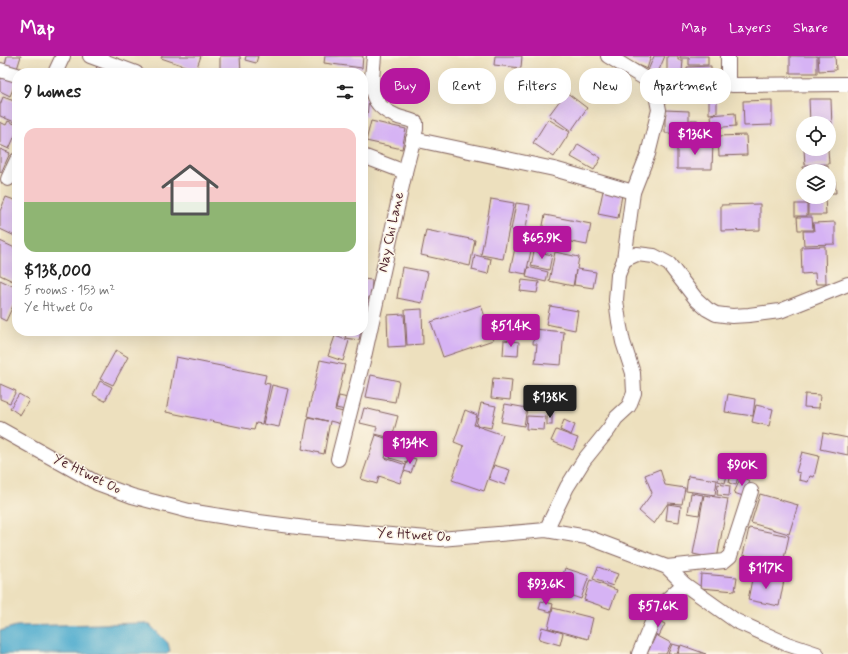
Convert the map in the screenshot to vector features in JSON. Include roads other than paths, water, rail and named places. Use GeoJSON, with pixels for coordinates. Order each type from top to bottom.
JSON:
{"type":"FeatureCollection","features":[{"type":"Feature","properties":{"kind":"street"},"geometry":{"type":"LineString","coordinates":[[57,68],[63,56]]}},
{"type":"Feature","properties":{"kind":"street"},"geometry":{"type":"LineString","coordinates":[[90,56],[122,68]]}},
{"type":"Feature","properties":{"kind":"street","name":"Nay Chi Lane"},"geometry":{"type":"LineString","coordinates":[[338,459],[364,357],[416,129],[416,123],[413,121],[402,119],[389,113],[378,105],[372,94],[374,56]]}},
{"type":"Feature","properties":{"kind":"street"},"geometry":{"type":"LineString","coordinates":[[546,530],[567,487],[584,460],[616,418],[629,406],[634,393],[633,373],[623,342],[616,300],[618,275],[624,260],[632,192],[648,154],[659,110],[654,84],[608,56]]}},
{"type":"Feature","properties":{"kind":"street"},"geometry":{"type":"LineString","coordinates":[[728,56],[728,80],[732,85],[848,84]]}},
{"type":"Feature","properties":{"kind":"street"},"geometry":{"type":"LineString","coordinates":[[0,70],[12,74]]}},
{"type":"Feature","properties":{"kind":"street"},"geometry":{"type":"LineString","coordinates":[[413,139],[554,169],[632,192]]}},
{"type":"Feature","properties":{"kind":"street"},"geometry":{"type":"LineString","coordinates":[[368,158],[405,172]]}},
{"type":"Feature","properties":{"kind":"street"},"geometry":{"type":"LineString","coordinates":[[624,260],[637,254],[654,256],[669,264],[696,299],[706,309],[716,314],[732,316],[780,311],[848,284]]}},
{"type":"Feature","properties":{"kind":"street","name":"Ye Htwet Oo"},"geometry":{"type":"LineString","coordinates":[[0,429],[97,483],[132,496],[189,511],[306,528],[440,539],[546,530],[587,537],[667,567],[684,584],[736,621],[787,644],[816,654]]}},
{"type":"Feature","properties":{"kind":"street"},"geometry":{"type":"LineString","coordinates":[[667,567],[724,561],[730,556],[751,491]]}},
{"type":"Feature","properties":{"kind":"street"},"geometry":{"type":"LineString","coordinates":[[639,654],[658,608],[684,584]]}},
{"type":"Feature","properties":{"kind":"water"},"geometry":{"type":"Polygon","coordinates":[[[143,623],[150,625],[168,643],[170,651],[167,654],[0,654],[0,631],[16,626],[143,623]]]}}]}
